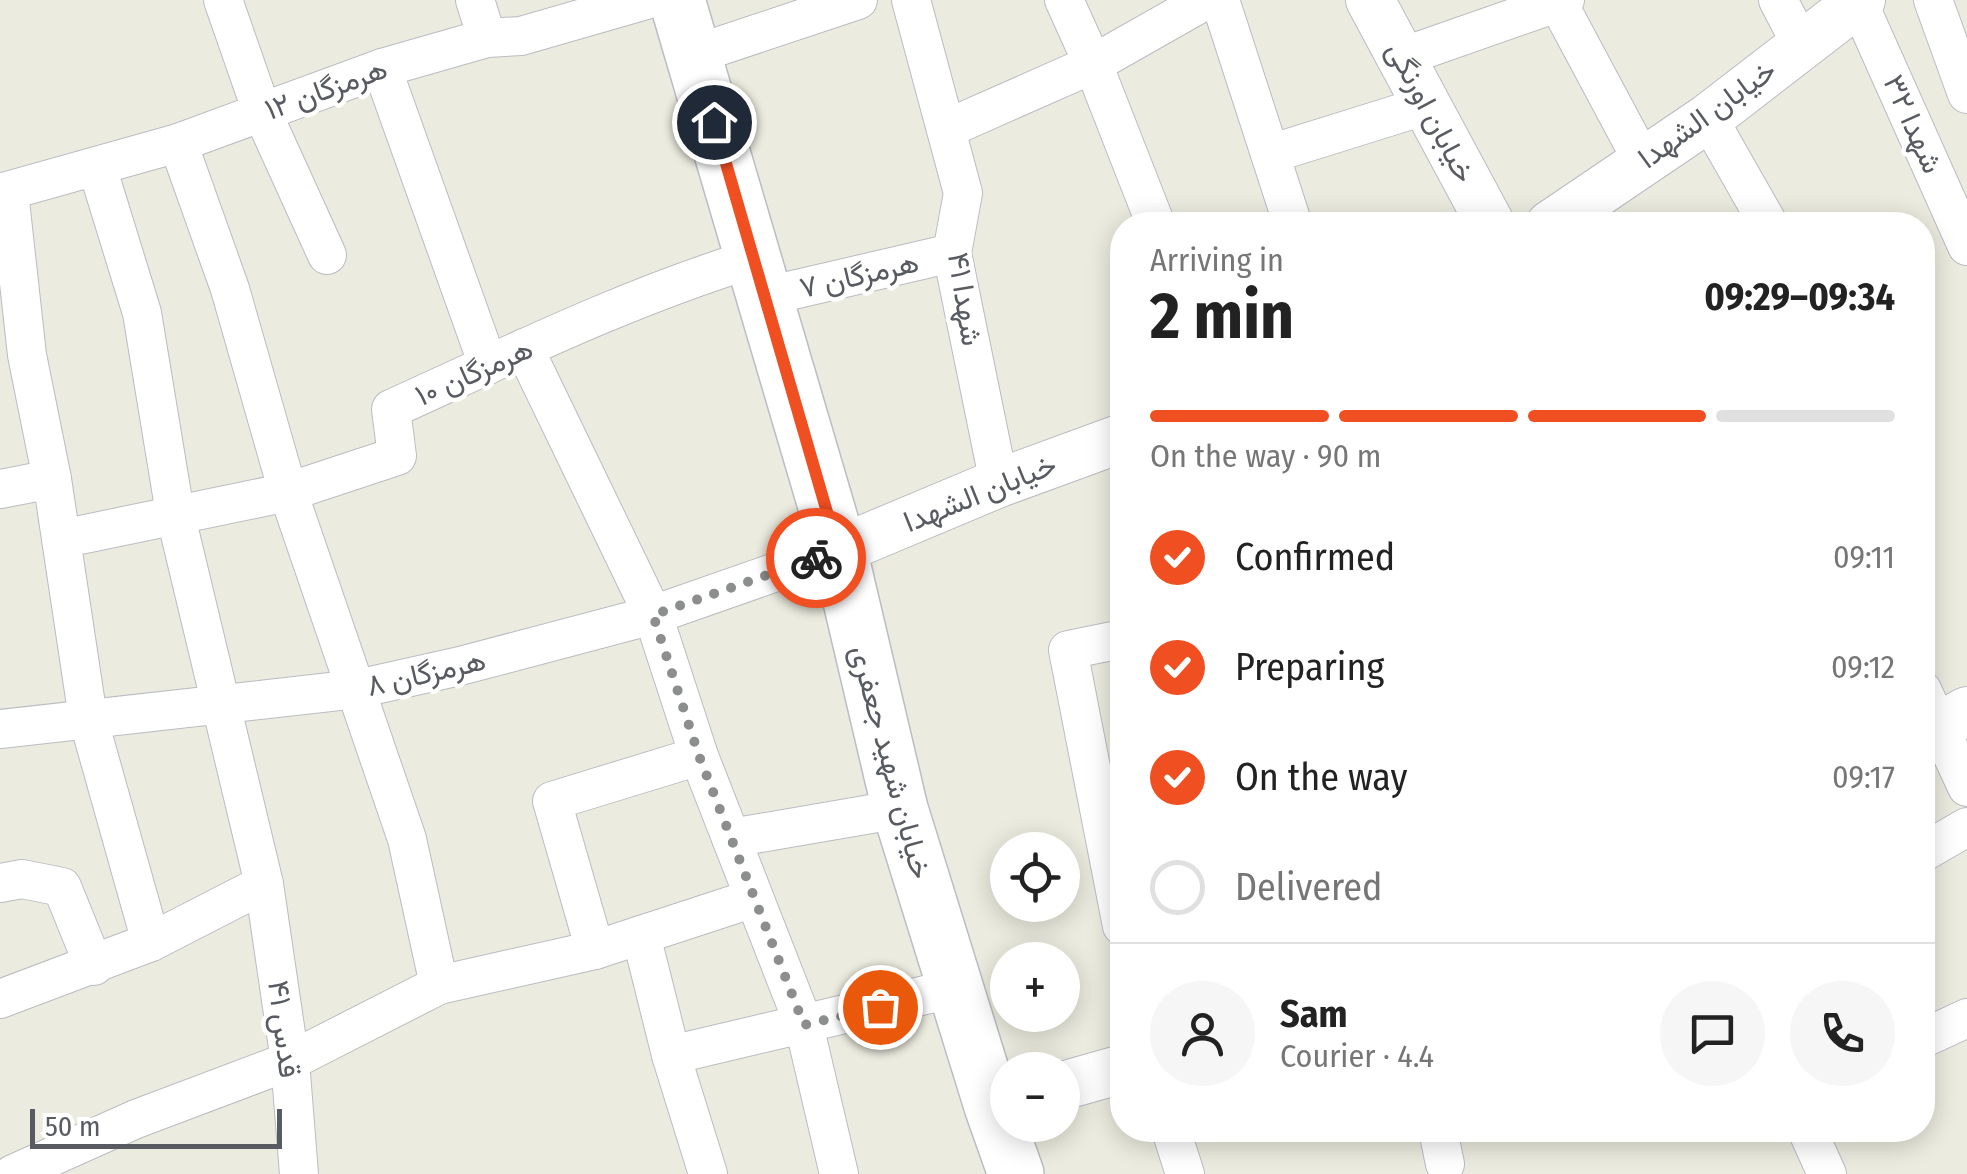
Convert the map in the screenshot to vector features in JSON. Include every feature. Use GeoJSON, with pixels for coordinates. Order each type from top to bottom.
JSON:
{"type":"FeatureCollection","features":[{"type":"Feature","properties":{"kind":"main road","name":"خیابان شهید جعفری"},"geometry":{"type":"LineString","coordinates":[[677,0],[838,550],[900,809],[955,988],[990,1078]]}},
{"type":"Feature","properties":{"kind":"main road","name":"خیابان شهید جعفری"},"geometry":{"type":"LineString","coordinates":[[1009,1142],[1016,1174]]}},
{"type":"Feature","properties":{"kind":"street"},"geometry":{"type":"LineString","coordinates":[[223,0],[262,112],[327,254]]}},
{"type":"Feature","properties":{"kind":"street"},"geometry":{"type":"LineString","coordinates":[[475,0],[488,38]]}},
{"type":"Feature","properties":{"kind":"street","name":"هرمزگان ۱۲"},"geometry":{"type":"LineString","coordinates":[[5,192],[178,143],[382,68],[488,38],[522,36],[646,0]]}},
{"type":"Feature","properties":{"kind":"street"},"geometry":{"type":"LineString","coordinates":[[694,55],[858,0]]}},
{"type":"Feature","properties":{"kind":"street","name":"شهدا ۴۱"},"geometry":{"type":"LineString","coordinates":[[911,0],[963,193],[952,254],[998,483]]}},
{"type":"Feature","properties":{"kind":"street"},"geometry":{"type":"LineString","coordinates":[[1064,0],[1151,212]]}},
{"type":"Feature","properties":{"kind":"street"},"geometry":{"type":"LineString","coordinates":[[946,129],[1093,64],[1206,0]]}},
{"type":"Feature","properties":{"kind":"street"},"geometry":{"type":"LineString","coordinates":[[1220,0],[1289,212]]}},
{"type":"Feature","properties":{"kind":"street","name":"خیابان اورنگی"},"geometry":{"type":"LineString","coordinates":[[1370,0],[1484,212]]}},
{"type":"Feature","properties":{"kind":"street"},"geometry":{"type":"LineString","coordinates":[[1778,0],[1801,44]]}},
{"type":"Feature","properties":{"kind":"street"},"geometry":{"type":"LineString","coordinates":[[1933,0],[1967,94]]}},
{"type":"Feature","properties":{"kind":"street","name":"خیابان الشهدا"},"geometry":{"type":"LineString","coordinates":[[1569,212],[1708,118],[1859,1]]}},
{"type":"Feature","properties":{"kind":"street","name":"شهدا ۳۲"},"geometry":{"type":"LineString","coordinates":[[1859,1],[1967,246]]}},
{"type":"Feature","properties":{"kind":"street"},"geometry":{"type":"LineString","coordinates":[[1402,57],[1561,2],[1642,162]]}},
{"type":"Feature","properties":{"kind":"street"},"geometry":{"type":"LineString","coordinates":[[382,68],[488,365]]}},
{"type":"Feature","properties":{"kind":"street"},"geometry":{"type":"LineString","coordinates":[[1270,154],[1426,105]]}},
{"type":"Feature","properties":{"kind":"street"},"geometry":{"type":"LineString","coordinates":[[1708,118],[1761,212]]}},
{"type":"Feature","properties":{"kind":"street"},"geometry":{"type":"LineString","coordinates":[[178,143],[230,289],[288,492],[407,839],[440,985]]}},
{"type":"Feature","properties":{"kind":"street","name":"قدس ۴۱"},"geometry":{"type":"LineString","coordinates":[[97,167],[142,313],[176,514],[264,884],[290,1061],[299,1174]]}},
{"type":"Feature","properties":{"kind":"street"},"geometry":{"type":"LineString","coordinates":[[5,192],[10,258],[52,479],[88,718],[152,942]]}},
{"type":"Feature","properties":{"kind":"street","name":"هرمزگان ۷"},"geometry":{"type":"LineString","coordinates":[[761,277],[952,254]]}},
{"type":"Feature","properties":{"kind":"street","name":"هرمزگان ۱۰"},"geometry":{"type":"LineString","coordinates":[[62,539],[288,492],[397,456],[392,410],[524,348],[696,276],[761,277]]}},
{"type":"Feature","properties":{"kind":"street"},"geometry":{"type":"LineString","coordinates":[[524,348],[653,615],[699,756],[804,1025],[839,1174]]}},
{"type":"Feature","properties":{"kind":"street","name":"خیابان الشهدا"},"geometry":{"type":"LineString","coordinates":[[838,550],[998,483],[1110,442]]}},
{"type":"Feature","properties":{"kind":"street"},"geometry":{"type":"LineString","coordinates":[[0,489],[52,479]]}},
{"type":"Feature","properties":{"kind":"street","name":"هرمزگان ۸"},"geometry":{"type":"LineString","coordinates":[[0,728],[358,689],[653,615],[838,550]]}},
{"type":"Feature","properties":{"kind":"street"},"geometry":{"type":"LineString","coordinates":[[1110,641],[1068,650],[1110,865]]}},
{"type":"Feature","properties":{"kind":"street"},"geometry":{"type":"LineString","coordinates":[[1938,716],[1967,786]]}},
{"type":"Feature","properties":{"kind":"street"},"geometry":{"type":"LineString","coordinates":[[595,950],[552,802],[699,756]]}},
{"type":"Feature","properties":{"kind":"street"},"geometry":{"type":"LineString","coordinates":[[731,838],[900,809]]}},
{"type":"Feature","properties":{"kind":"street"},"geometry":{"type":"LineString","coordinates":[[1935,846],[1967,827]]}},
{"type":"Feature","properties":{"kind":"street"},"geometry":{"type":"LineString","coordinates":[[0,883],[22,879],[62,887],[94,966]]}},
{"type":"Feature","properties":{"kind":"street"},"geometry":{"type":"LineString","coordinates":[[0,998],[152,942],[264,884]]}},
{"type":"Feature","properties":{"kind":"street"},"geometry":{"type":"LineString","coordinates":[[13,1174],[136,1119],[290,1061],[440,985],[595,950],[754,898]]}},
{"type":"Feature","properties":{"kind":"street"},"geometry":{"type":"LineString","coordinates":[[642,934],[672,1055],[708,1174]]}},
{"type":"Feature","properties":{"kind":"street"},"geometry":{"type":"LineString","coordinates":[[672,1055],[955,988]]}},
{"type":"Feature","properties":{"kind":"street"},"geometry":{"type":"LineString","coordinates":[[1935,1033],[1967,1018]]}},
{"type":"Feature","properties":{"kind":"street"},"geometry":{"type":"LineString","coordinates":[[1080,1081],[1110,1073]]}},
{"type":"Feature","properties":{"kind":"street"},"geometry":{"type":"LineString","coordinates":[[1175,1142],[1185,1174]]}},
{"type":"Feature","properties":{"kind":"street"},"geometry":{"type":"LineString","coordinates":[[1812,1142],[1826,1174]]}},
{"type":"Feature","properties":{"kind":"way so far"},"geometry":{"type":"LineString","coordinates":[[816,558],[653,615],[699,756],[804,1025],[880,1007]]}},
{"type":"Feature","properties":{"kind":"route"},"geometry":{"type":"LineString","coordinates":[[714,122],[838,550],[816,558]]}}]}
